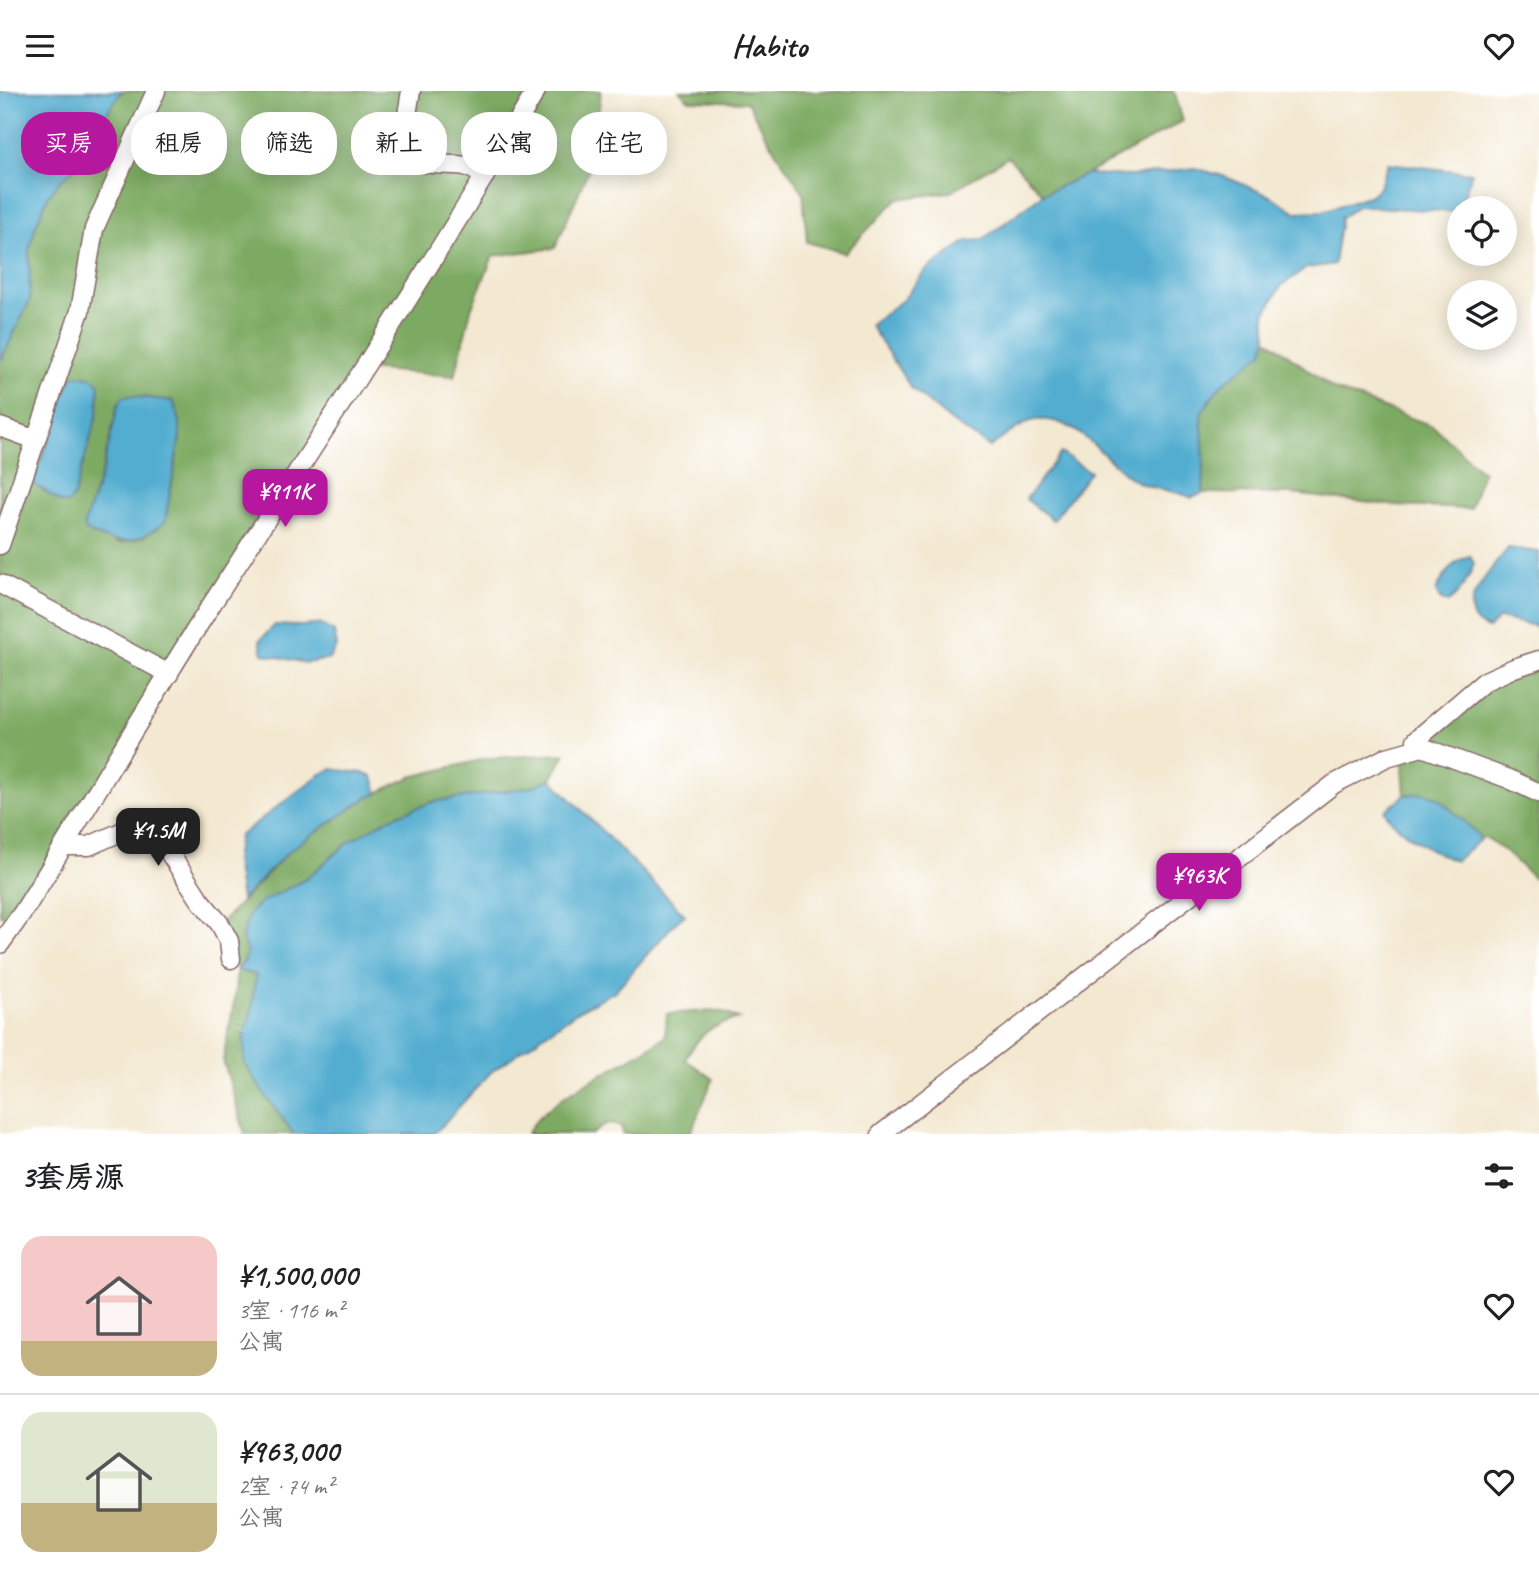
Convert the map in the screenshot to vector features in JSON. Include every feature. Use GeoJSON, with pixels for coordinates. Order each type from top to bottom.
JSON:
{"type":"FeatureCollection","features":[{"type":"Feature","properties":{"kind":"street"},"geometry":{"type":"LineString","coordinates":[[0,545],[80,311],[94,229],[156,91]]}},
{"type":"Feature","properties":{"kind":"street"},"geometry":{"type":"LineString","coordinates":[[411,91],[405,142],[407,153],[412,159],[468,167],[485,176]]}},
{"type":"Feature","properties":{"kind":"street"},"geometry":{"type":"LineString","coordinates":[[0,944],[23,912],[169,674],[485,176],[536,91]]}},
{"type":"Feature","properties":{"kind":"street"},"geometry":{"type":"LineString","coordinates":[[0,428],[36,440]]}},
{"type":"Feature","properties":{"kind":"street"},"geometry":{"type":"LineString","coordinates":[[0,584],[169,674]]}},
{"type":"Feature","properties":{"kind":"street"},"geometry":{"type":"LineString","coordinates":[[1416,740],[1485,681],[1539,660]]}},
{"type":"Feature","properties":{"kind":"street"},"geometry":{"type":"LineString","coordinates":[[881,1134],[1334,784],[1387,757],[1422,747],[1539,793]]}},
{"type":"Feature","properties":{"kind":"street"},"geometry":{"type":"LineString","coordinates":[[64,846],[89,846],[139,824],[149,827],[161,839],[200,900],[220,924],[229,941],[231,959]]}},
{"type":"Feature","properties":{"kind":"green space"},"geometry":{"type":"Polygon","coordinates":[[[122,91],[601,91],[599,112],[571,112],[571,175],[586,175],[555,248],[493,256],[471,309],[455,376],[364,369],[18,920],[0,915],[0,362],[30,300],[29,251],[35,227],[49,194],[66,175],[117,175],[117,112],[108,112],[122,91]],[[64,394],[34,484],[62,503],[69,503],[80,475],[64,394]],[[130,396],[123,398],[118,405],[103,468],[86,519],[116,543],[142,537],[165,522],[180,436],[180,422],[173,401],[130,396]]]}},
{"type":"Feature","properties":{"kind":"green space"},"geometry":{"type":"Polygon","coordinates":[[[680,91],[1172,91],[1183,121],[1087,174],[1043,194],[1008,157],[950,192],[897,199],[845,253],[807,242],[803,192],[775,151],[747,102],[689,100],[680,91]]]}},
{"type":"Feature","properties":{"kind":"green space"},"geometry":{"type":"Polygon","coordinates":[[[1267,339],[1335,390],[1433,426],[1483,472],[1470,509],[1398,506],[1292,494],[1203,493],[1201,413],[1220,386],[1262,353],[1267,339]]]}},
{"type":"Feature","properties":{"kind":"green space"},"geometry":{"type":"Polygon","coordinates":[[[1539,660],[1539,883],[1505,851],[1484,837],[1480,840],[1468,826],[1425,793],[1405,795],[1402,753],[1485,681],[1539,660]]]}},
{"type":"Feature","properties":{"kind":"green space"},"geometry":{"type":"Polygon","coordinates":[[[565,754],[551,779],[531,787],[432,802],[349,842],[306,879],[261,902],[245,961],[237,970],[220,924],[291,849],[368,797],[411,777],[489,758],[565,754]]]}},
{"type":"Feature","properties":{"kind":"green space"},"geometry":{"type":"Polygon","coordinates":[[[237,970],[256,975],[251,1015],[244,1035],[263,1092],[294,1134],[245,1134],[223,1060],[237,970]]]}},
{"type":"Feature","properties":{"kind":"green space"},"geometry":{"type":"Polygon","coordinates":[[[723,1012],[739,1019],[720,1024],[707,1032],[685,1059],[713,1079],[690,1134],[623,1134],[622,1127],[608,1123],[592,1134],[527,1134],[537,1119],[570,1093],[665,1037],[667,1014],[723,1012]]]}},
{"type":"Feature","properties":{"kind":"water"},"geometry":{"type":"Polygon","coordinates":[[[0,91],[122,91],[108,112],[21,112],[21,175],[67,175],[49,194],[35,227],[29,251],[30,300],[0,362],[0,91]]]}},
{"type":"Feature","properties":{"kind":"water"},"geometry":{"type":"Polygon","coordinates":[[[1388,163],[1472,173],[1464,196],[1447,196],[1447,211],[1357,206],[1341,218],[1334,264],[1307,268],[1281,286],[1265,314],[1267,339],[1262,353],[1220,386],[1201,413],[1203,493],[1192,498],[1138,482],[1086,438],[1060,423],[1031,421],[990,447],[952,422],[911,388],[870,325],[904,299],[925,271],[967,241],[982,240],[1043,194],[1087,174],[1131,176],[1195,168],[1226,177],[1272,197],[1296,212],[1323,211],[1371,195],[1379,188],[1388,163]]]}},
{"type":"Feature","properties":{"kind":"water"},"geometry":{"type":"Polygon","coordinates":[[[73,376],[94,378],[99,384],[98,412],[74,496],[69,503],[62,503],[34,484],[34,478],[64,394],[73,376]]]}},
{"type":"Feature","properties":{"kind":"water"},"geometry":{"type":"Polygon","coordinates":[[[123,397],[173,401],[180,422],[180,436],[165,522],[136,539],[108,540],[86,531],[84,525],[103,469],[118,405],[123,397]]]}},
{"type":"Feature","properties":{"kind":"water"},"geometry":{"type":"Polygon","coordinates":[[[1061,453],[1090,472],[1053,520],[1026,499],[1061,453]]]}},
{"type":"Feature","properties":{"kind":"water"},"geometry":{"type":"Polygon","coordinates":[[[1508,548],[1539,552],[1539,627],[1499,618],[1488,629],[1476,622],[1472,613],[1472,602],[1477,591],[1508,548]]]}},
{"type":"Feature","properties":{"kind":"water"},"geometry":{"type":"Polygon","coordinates":[[[1470,556],[1474,563],[1461,590],[1448,603],[1440,599],[1436,591],[1446,574],[1458,561],[1470,556]]]}},
{"type":"Feature","properties":{"kind":"water"},"geometry":{"type":"Polygon","coordinates":[[[320,624],[334,632],[337,645],[329,659],[306,663],[263,654],[260,640],[275,625],[320,624]]]}},
{"type":"Feature","properties":{"kind":"water"},"geometry":{"type":"Polygon","coordinates":[[[332,769],[373,777],[378,794],[368,797],[291,849],[241,900],[235,860],[239,836],[319,775],[332,769]]]}},
{"type":"Feature","properties":{"kind":"water"},"geometry":{"type":"Polygon","coordinates":[[[551,779],[685,915],[615,991],[578,1011],[491,1072],[434,1134],[294,1134],[245,1064],[244,1035],[251,1015],[256,975],[237,970],[245,961],[247,951],[242,938],[249,914],[261,902],[306,879],[349,842],[390,818],[432,802],[531,787],[551,779]]]}},
{"type":"Feature","properties":{"kind":"water"},"geometry":{"type":"Polygon","coordinates":[[[1425,793],[1437,797],[1477,833],[1480,840],[1455,861],[1406,833],[1385,811],[1405,795],[1425,793]]]}}]}
